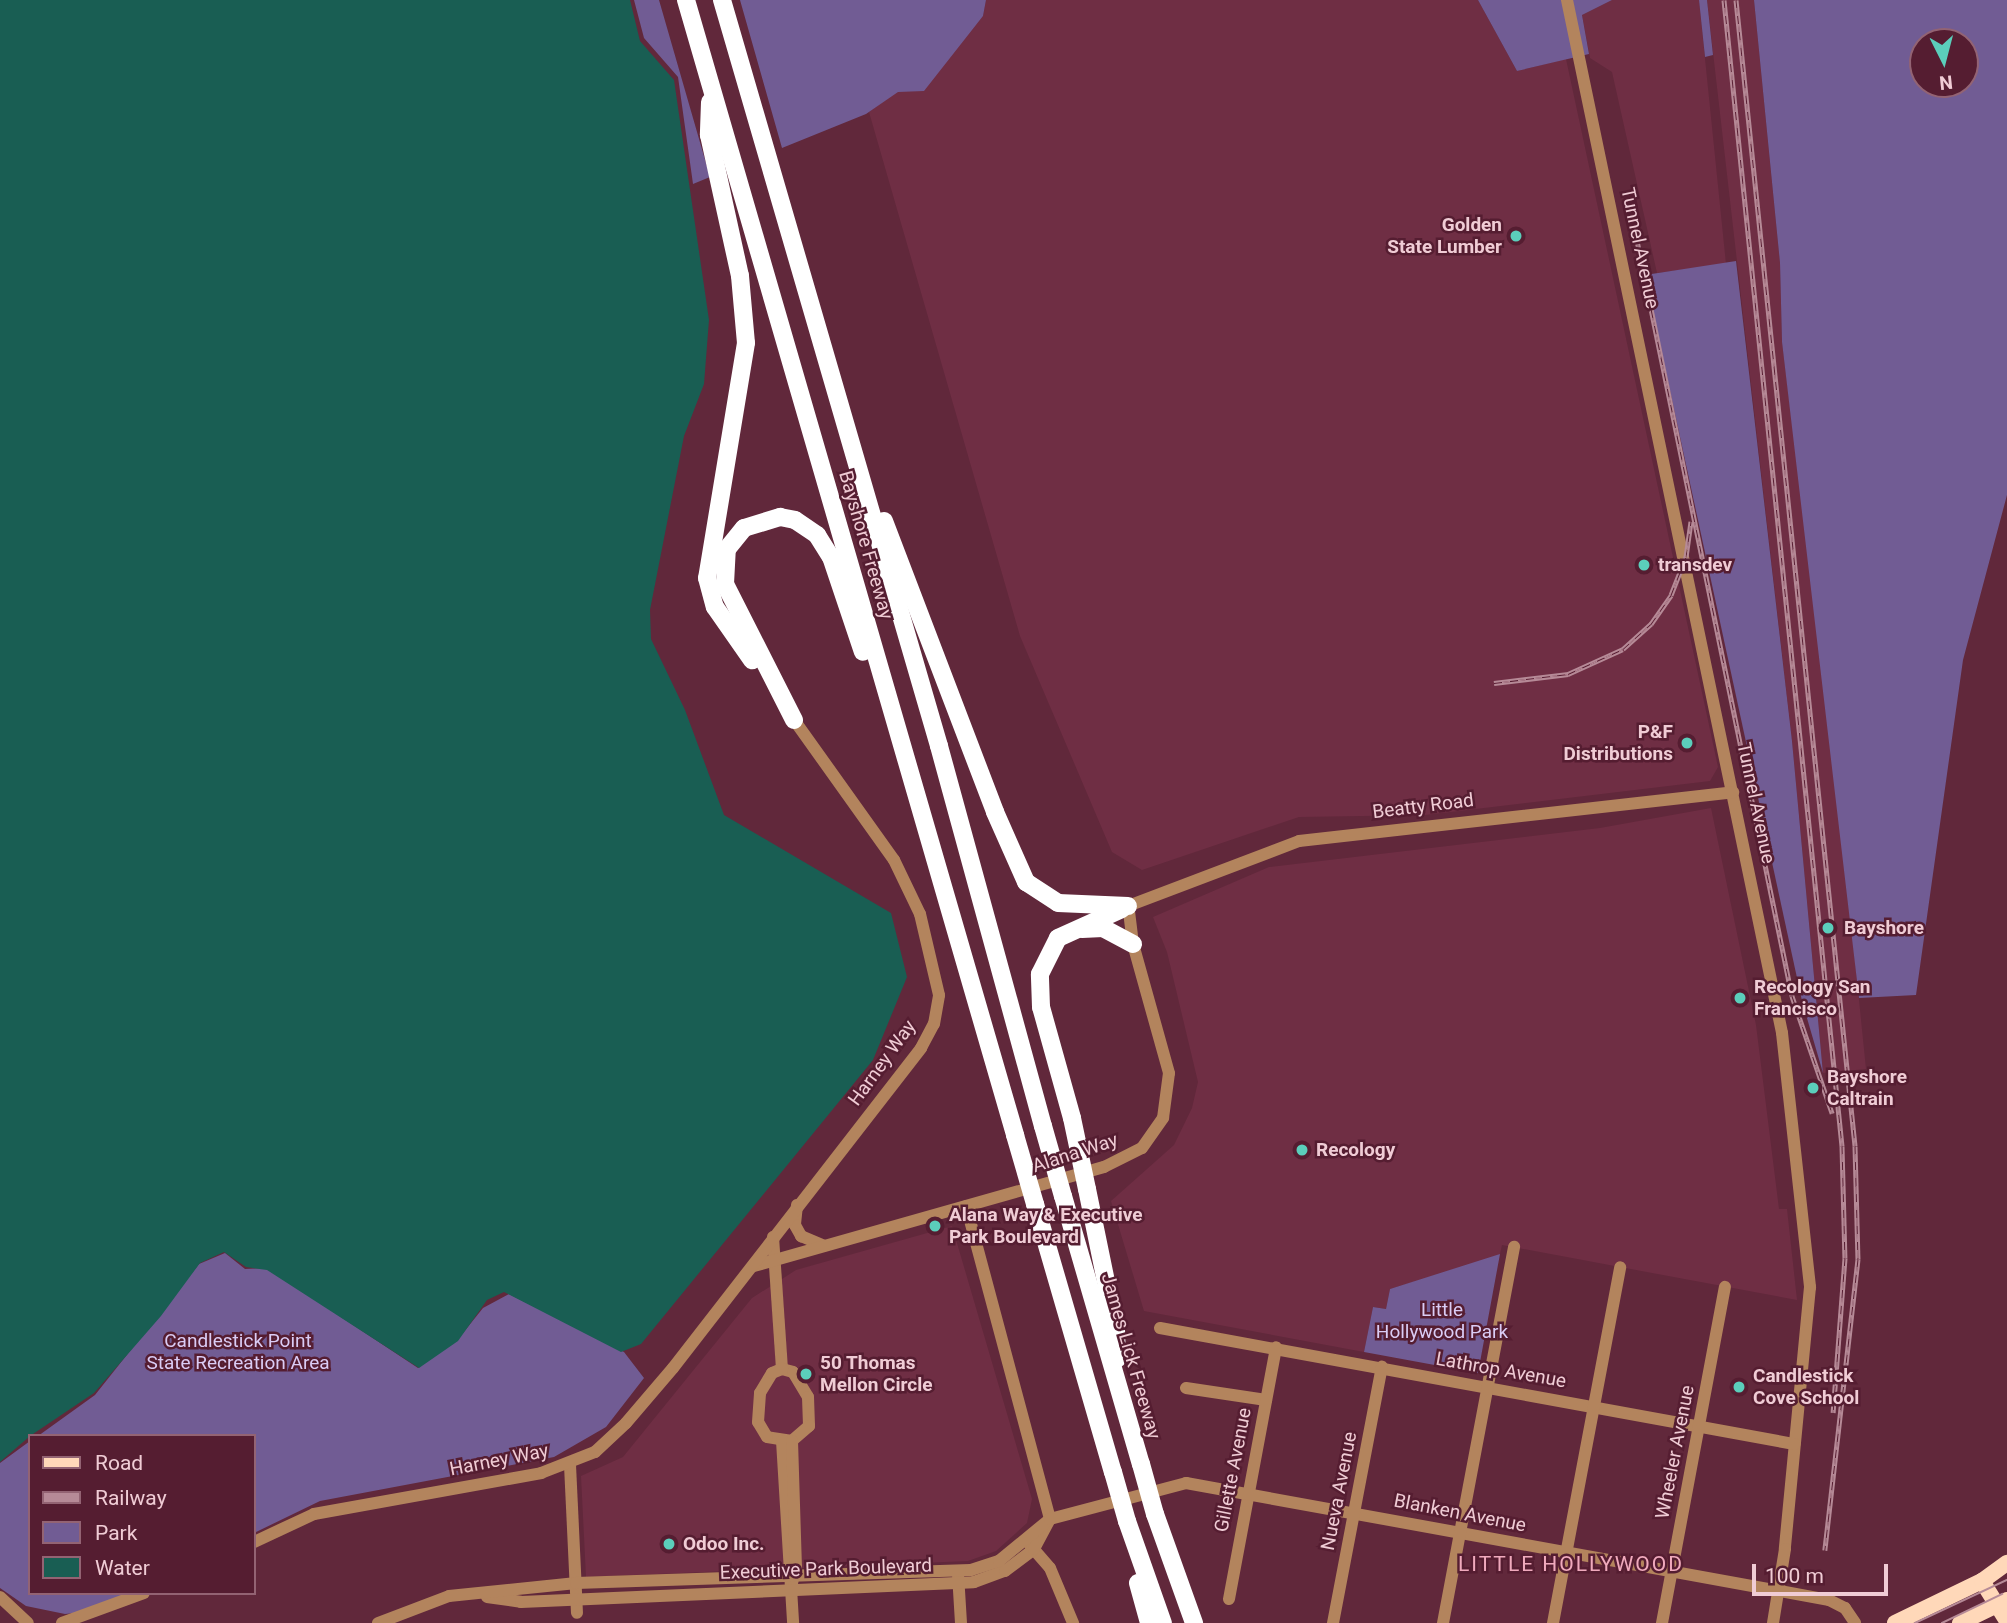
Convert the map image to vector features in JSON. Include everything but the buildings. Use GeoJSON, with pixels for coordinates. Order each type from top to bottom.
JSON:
{"type":"FeatureCollection","features":[{"type":"Feature","properties":{"kind":"highway","name":"Bayshore Freeway"},"geometry":{"type":"LineString","coordinates":[[685,0],[1127,1521]]}},
{"type":"Feature","properties":{"kind":"highway","name":"Bayshore Freeway"},"geometry":{"type":"LineString","coordinates":[[722,0],[1036,1099]]}},
{"type":"Feature","properties":{"kind":"highway"},"geometry":{"type":"LineString","coordinates":[[710,85],[709,135],[740,276],[746,344],[707,578],[715,607],[794,720]]}},
{"type":"Feature","properties":{"kind":"highway"},"geometry":{"type":"LineString","coordinates":[[845,424],[1018,869],[1035,892],[1058,903],[1128,906]]}},
{"type":"Feature","properties":{"kind":"highway"},"geometry":{"type":"LineString","coordinates":[[794,720],[729,597],[723,572],[734,537],[768,517],[795,520],[807,526],[831,557],[947,898]]}},
{"type":"Feature","properties":{"kind":"highway"},"geometry":{"type":"LineString","coordinates":[[1118,1387],[1116,1330],[1072,1118],[1039,998],[1045,958],[1068,930],[1128,906]]}},
{"type":"Feature","properties":{"kind":"highway"},"geometry":{"type":"LineString","coordinates":[[1045,958],[1060,940],[1083,929],[1103,929],[1133,944]]}},
{"type":"Feature","properties":{"kind":"highway","name":"James Lick Freeway"},"geometry":{"type":"LineString","coordinates":[[1036,1099],[1156,1514],[1194,1623]]}},
{"type":"Feature","properties":{"kind":"highway"},"geometry":{"type":"LineString","coordinates":[[1127,1521],[1149,1623]]}},
{"type":"Feature","properties":{"kind":"highway"},"geometry":{"type":"LineString","coordinates":[[1127,1521],[1163,1623]]}},
{"type":"Feature","properties":{"kind":"main road"},"geometry":{"type":"LineString","coordinates":[[1895,1623],[1982,1581],[2007,1563]]}},
{"type":"Feature","properties":{"kind":"main road"},"geometry":{"type":"LineString","coordinates":[[1960,1623],[2003,1614],[1982,1581]]}},
{"type":"Feature","properties":{"kind":"street","name":"Tunnel Avenue"},"geometry":{"type":"LineString","coordinates":[[1567,0],[1781,1022],[1810,1287],[1779,1593],[1773,1623]]}},
{"type":"Feature","properties":{"kind":"street","name":"Harney Way"},"geometry":{"type":"LineString","coordinates":[[256,1541],[327,1511],[570,1465],[595,1452],[626,1423],[754,1266],[797,1204],[921,1048],[934,1024],[939,995],[920,914],[904,877],[794,720]]}},
{"type":"Feature","properties":{"kind":"street","name":"Beatty Road"},"geometry":{"type":"LineString","coordinates":[[1128,906],[1299,841],[1733,792]]}},
{"type":"Feature","properties":{"kind":"street","name":"Alana Way"},"geometry":{"type":"LineString","coordinates":[[774,1262],[1115,1163],[1142,1148],[1157,1128],[1167,1107],[1169,1073],[1133,944],[1128,906]]}},
{"type":"Feature","properties":{"kind":"street"},"geometry":{"type":"LineString","coordinates":[[797,1204],[795,1226],[802,1236],[814,1245],[831,1245]]}},
{"type":"Feature","properties":{"kind":"street"},"geometry":{"type":"LineString","coordinates":[[966,1206],[1050,1519]]}},
{"type":"Feature","properties":{"kind":"street"},"geometry":{"type":"LineString","coordinates":[[775,1233],[774,1262],[782,1368]]}},
{"type":"Feature","properties":{"kind":"street"},"geometry":{"type":"LineString","coordinates":[[1443,1623],[1514,1247]]}},
{"type":"Feature","properties":{"kind":"street"},"geometry":{"type":"LineString","coordinates":[[754,1266],[774,1262]]}},
{"type":"Feature","properties":{"kind":"street"},"geometry":{"type":"LineString","coordinates":[[1553,1623],[1620,1267]]}},
{"type":"Feature","properties":{"kind":"street","name":"Wheeler Avenue"},"geometry":{"type":"LineString","coordinates":[[1662,1623],[1726,1287]]}},
{"type":"Feature","properties":{"kind":"street","name":"Lathrop Avenue"},"geometry":{"type":"LineString","coordinates":[[1160,1328],[1276,1347],[1794,1444]]}},
{"type":"Feature","properties":{"kind":"street","name":"Gillette Avenue"},"geometry":{"type":"LineString","coordinates":[[1229,1599],[1276,1347]]}},
{"type":"Feature","properties":{"kind":"street","name":"Nueva Avenue"},"geometry":{"type":"LineString","coordinates":[[1334,1623],[1382,1367]]}},
{"type":"Feature","properties":{"kind":"street"},"geometry":{"type":"LineString","coordinates":[[782,1368],[797,1377],[809,1401],[809,1426],[787,1441],[767,1437],[760,1429],[757,1402],[768,1377],[782,1368]]}},
{"type":"Feature","properties":{"kind":"street"},"geometry":{"type":"LineString","coordinates":[[1186,1388],[1266,1400]]}},
{"type":"Feature","properties":{"kind":"street"},"geometry":{"type":"LineString","coordinates":[[787,1441],[793,1623]]}},
{"type":"Feature","properties":{"kind":"street"},"geometry":{"type":"LineString","coordinates":[[570,1465],[577,1613]]}},
{"type":"Feature","properties":{"kind":"street","name":"Blanken Avenue"},"geometry":{"type":"LineString","coordinates":[[1050,1519],[1174,1485],[1249,1493],[1838,1602],[1855,1623]]}},
{"type":"Feature","properties":{"kind":"street","name":"Executive Park Boulevard"},"geometry":{"type":"LineString","coordinates":[[481,1595],[576,1583],[791,1582],[995,1576],[1029,1544],[1050,1519]]}},
{"type":"Feature","properties":{"kind":"street"},"geometry":{"type":"LineString","coordinates":[[1029,1544],[1051,1568],[1073,1623]]}},
{"type":"Feature","properties":{"kind":"street"},"geometry":{"type":"LineString","coordinates":[[958,1577],[961,1623]]}},
{"type":"Feature","properties":{"kind":"street","name":"Executive Park Boulevard"},"geometry":{"type":"LineString","coordinates":[[481,1595],[527,1602],[791,1582]]}},
{"type":"Feature","properties":{"kind":"street"},"geometry":{"type":"LineString","coordinates":[[527,1588],[527,1602]]}},
{"type":"Feature","properties":{"kind":"street"},"geometry":{"type":"LineString","coordinates":[[62,1623],[139,1595]]}},
{"type":"Feature","properties":{"kind":"street"},"geometry":{"type":"LineString","coordinates":[[378,1623],[449,1597],[481,1595]]}},
{"type":"Feature","properties":{"kind":"street"},"geometry":{"type":"LineString","coordinates":[[0,1597],[28,1623]]}},
{"type":"Feature","properties":{"kind":"shaded area"},"geometry":{"type":"Polygon","coordinates":[[[986,0],[1478,0],[1517,71],[1566,59],[1718,767],[1710,781],[1425,815],[1299,817],[1142,870],[1112,852],[1020,636],[869,112],[959,43],[983,16],[986,0]]]}},
{"type":"Feature","properties":{"kind":"shaded area"},"geometry":{"type":"Polygon","coordinates":[[[1612,0],[1699,0],[1726,264],[1657,273],[1612,72],[1590,58],[1582,15],[1612,0]]]}},
{"type":"Feature","properties":{"kind":"shaded area"},"geometry":{"type":"Polygon","coordinates":[[[1707,0],[1754,0],[1780,263],[1782,342],[1837,783],[1866,1069],[1823,1073],[1792,741],[1707,0]]]}},
{"type":"Feature","properties":{"kind":"shaded area","name":"Recology"},"geometry":{"type":"Polygon","coordinates":[[[1711,808],[1756,1025],[1779,1209],[1787,1209],[1797,1300],[1502,1245],[1500,1254],[1485,1261],[1390,1289],[1386,1309],[1373,1307],[1364,1352],[1144,1311],[1111,1201],[1174,1145],[1192,1108],[1198,1082],[1167,952],[1153,917],[1269,867],[1600,828],[1711,808]]]}},
{"type":"Feature","properties":{"kind":"shaded area"},"geometry":{"type":"Polygon","coordinates":[[[952,1226],[1032,1499],[1027,1523],[996,1551],[968,1561],[586,1577],[581,1476],[623,1457],[752,1298],[796,1270],[952,1226]]]}},
{"type":"Feature","properties":{"kind":"green space"},"geometry":{"type":"Polygon","coordinates":[[[634,0],[659,0],[710,177],[693,184],[678,77],[644,38],[634,0]]]}},
{"type":"Feature","properties":{"kind":"green space"},"geometry":{"type":"Polygon","coordinates":[[[740,0],[986,0],[983,16],[924,91],[898,92],[866,114],[782,148],[740,0]]]}},
{"type":"Feature","properties":{"kind":"green space"},"geometry":{"type":"Polygon","coordinates":[[[1478,0],[1612,0],[1582,15],[1589,54],[1517,71],[1478,0]]]}},
{"type":"Feature","properties":{"kind":"green space"},"geometry":{"type":"Polygon","coordinates":[[[1699,0],[1707,0],[1713,55],[1705,57],[1699,0]]]}},
{"type":"Feature","properties":{"kind":"green space"},"geometry":{"type":"Polygon","coordinates":[[[1754,0],[2007,0],[2007,495],[1963,660],[1916,995],[1859,998],[1782,342],[1780,263],[1754,0]]]}},
{"type":"Feature","properties":{"kind":"green space"},"geometry":{"type":"Polygon","coordinates":[[[1736,261],[1792,741],[1823,1073],[1802,1001],[1645,275],[1736,261]]]}},
{"type":"Feature","properties":{"kind":"green space","name":"Candlestick Point State Recreation Area"},"geometry":{"type":"Polygon","coordinates":[[[225,1253],[245,1269],[267,1268],[418,1368],[463,1333],[483,1308],[509,1294],[624,1352],[644,1378],[606,1427],[554,1457],[320,1501],[256,1532],[256,1434],[41,1434],[95,1395],[199,1264],[225,1253]]]}},
{"type":"Feature","properties":{"kind":"green space","name":"Little Hollywood Park"},"geometry":{"type":"Polygon","coordinates":[[[1500,1254],[1478,1373],[1364,1352],[1373,1307],[1386,1309],[1390,1289],[1500,1254]]]}},
{"type":"Feature","properties":{"kind":"green space"},"geometry":{"type":"Polygon","coordinates":[[[28,1442],[28,1595],[124,1595],[85,1612],[65,1614],[26,1606],[0,1588],[0,1463],[28,1442]]]}},
{"type":"Feature","properties":{"kind":"water"},"geometry":{"type":"Polygon","coordinates":[[[0,0],[630,0],[640,41],[674,80],[709,320],[704,384],[684,436],[650,610],[651,639],[685,710],[724,815],[891,913],[907,977],[873,1060],[641,1344],[621,1352],[504,1292],[487,1300],[458,1341],[419,1368],[267,1270],[246,1267],[224,1252],[200,1263],[161,1316],[94,1393],[33,1434],[28,1434],[28,1438],[0,1462],[0,0]]]}},
{"type":"Feature","properties":{"kind":"tram line"},"geometry":{"type":"LineString","coordinates":[[1915,1623],[2007,1580]]}},
{"type":"Feature","properties":{"kind":"tram line"},"geometry":{"type":"LineString","coordinates":[[1942,1623],[2002,1594]]}},
{"type":"Feature","properties":{"kind":"railway"},"geometry":{"type":"LineString","coordinates":[[1724,0],[1842,1146],[1845,1258],[1833,1413]]}},
{"type":"Feature","properties":{"kind":"railway"},"geometry":{"type":"LineString","coordinates":[[1736,0],[1855,1146],[1858,1259],[1825,1550]]}},
{"type":"Feature","properties":{"kind":"railway"},"geometry":{"type":"LineString","coordinates":[[1632,216],[1792,996],[1832,1113]]}},
{"type":"Feature","properties":{"kind":"railway"},"geometry":{"type":"LineString","coordinates":[[1494,683],[1568,674],[1623,649],[1651,624],[1671,595],[1686,557],[1691,521]]}},
{"type":"Feature","properties":{"kind":"place","name":"Golden State Lumber"},"geometry":{"type":"Point","coordinates":[1516,236]}},
{"type":"Feature","properties":{"kind":"place","name":"transdev"},"geometry":{"type":"Point","coordinates":[1644,565]}},
{"type":"Feature","properties":{"kind":"place","name":"P&F Distributions"},"geometry":{"type":"Point","coordinates":[1687,743]}},
{"type":"Feature","properties":{"kind":"place","name":"Bayshore"},"geometry":{"type":"Point","coordinates":[1828,928]}},
{"type":"Feature","properties":{"kind":"place","name":"Recology San Francisco"},"geometry":{"type":"Point","coordinates":[1740,998]}},
{"type":"Feature","properties":{"kind":"place","name":"Bayshore Caltrain"},"geometry":{"type":"Point","coordinates":[1813,1088]}},
{"type":"Feature","properties":{"kind":"place","name":"Recology"},"geometry":{"type":"Point","coordinates":[1302,1150]}},
{"type":"Feature","properties":{"kind":"place","name":"Alana Way & Executive Park Boulevard"},"geometry":{"type":"Point","coordinates":[935,1226]}},
{"type":"Feature","properties":{"kind":"place","name":"50 Thomas Mellon Circle"},"geometry":{"type":"Point","coordinates":[806,1374]}},
{"type":"Feature","properties":{"kind":"place","name":"Candlestick Cove School"},"geometry":{"type":"Point","coordinates":[1739,1387]}},
{"type":"Feature","properties":{"kind":"place","name":"Odoo Inc."},"geometry":{"type":"Point","coordinates":[669,1544]}},
{"type":"Feature","properties":{"kind":"district","name":"LITTLE HOLLYWOOD"},"geometry":{"type":"Point","coordinates":[1571,1564]}}]}
